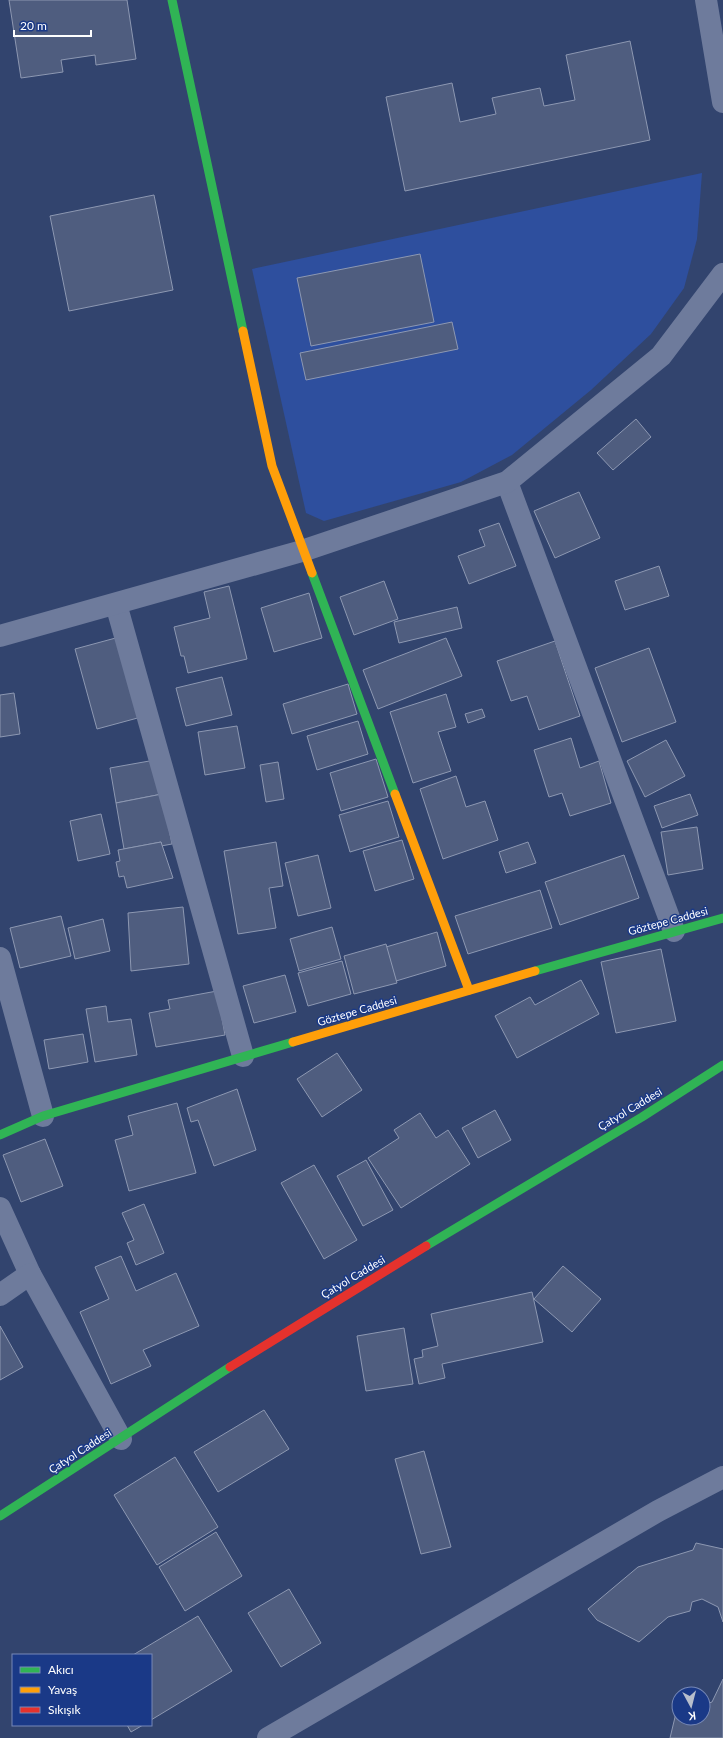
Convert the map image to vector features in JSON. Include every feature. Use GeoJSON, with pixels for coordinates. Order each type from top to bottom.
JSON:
{"type":"FeatureCollection","features":[{"type":"Feature","properties":{"kind":"street"},"geometry":{"type":"LineString","coordinates":[[172,0],[272,466],[302,551],[469,990]]}},
{"type":"Feature","properties":{"kind":"street"},"geometry":{"type":"LineString","coordinates":[[706,0],[723,102]]}},
{"type":"Feature","properties":{"kind":"street"},"geometry":{"type":"LineString","coordinates":[[0,636],[302,551],[507,482],[661,356],[723,274]]}},
{"type":"Feature","properties":{"kind":"street"},"geometry":{"type":"LineString","coordinates":[[507,482],[674,931]]}},
{"type":"Feature","properties":{"kind":"street"},"geometry":{"type":"LineString","coordinates":[[116,604],[243,1056]]}},
{"type":"Feature","properties":{"kind":"street","name":"Göztepe Caddesi"},"geometry":{"type":"LineString","coordinates":[[0,1135],[43,1116],[469,990],[723,918]]}},
{"type":"Feature","properties":{"kind":"street"},"geometry":{"type":"LineString","coordinates":[[0,958],[43,1116]]}},
{"type":"Feature","properties":{"kind":"street","name":"Çatyol Caddesi"},"geometry":{"type":"LineString","coordinates":[[0,1516],[272,1340],[504,1198],[642,1117],[723,1065]]}},
{"type":"Feature","properties":{"kind":"street"},"geometry":{"type":"LineString","coordinates":[[0,1208],[30,1274],[121,1439]]}},
{"type":"Feature","properties":{"kind":"street"},"geometry":{"type":"LineString","coordinates":[[0,1295],[30,1274]]}},
{"type":"Feature","properties":{"kind":"street"},"geometry":{"type":"LineString","coordinates":[[268,1738],[658,1511],[723,1477]]}},
{"type":"Feature","properties":{"kind":"shaded area"},"geometry":{"type":"Polygon","coordinates":[[[702,173],[697,239],[684,288],[651,334],[591,390],[512,455],[461,482],[324,521],[306,513],[252,269],[702,173]]]}},
{"type":"Feature","properties":{"kind":"building"},"geometry":{"type":"Polygon","coordinates":[[[9,0],[127,0],[136,59],[96,65],[95,55],[61,60],[63,72],[21,78],[9,0]]]}},
{"type":"Feature","properties":{"kind":"building"},"geometry":{"type":"Polygon","coordinates":[[[630,41],[650,140],[405,191],[386,97],[452,83],[460,122],[496,114],[492,98],[540,88],[544,106],[575,100],[566,55],[630,41]]]}},
{"type":"Feature","properties":{"kind":"building"},"geometry":{"type":"Polygon","coordinates":[[[154,195],[173,290],[69,311],[50,216],[154,195]]]}},
{"type":"Feature","properties":{"kind":"building"},"geometry":{"type":"Polygon","coordinates":[[[420,254],[434,322],[311,346],[297,278],[420,254]]]}},
{"type":"Feature","properties":{"kind":"building"},"geometry":{"type":"Polygon","coordinates":[[[452,322],[458,349],[306,380],[300,353],[452,322]]]}},
{"type":"Feature","properties":{"kind":"building"},"geometry":{"type":"Polygon","coordinates":[[[636,419],[651,437],[613,470],[597,453],[636,419]]]}},
{"type":"Feature","properties":{"kind":"building"},"geometry":{"type":"Polygon","coordinates":[[[579,492],[600,538],[555,558],[534,511],[579,492]]]}},
{"type":"Feature","properties":{"kind":"building"},"geometry":{"type":"Polygon","coordinates":[[[499,523],[516,566],[469,584],[458,556],[485,546],[479,530],[499,523]]]}},
{"type":"Feature","properties":{"kind":"building"},"geometry":{"type":"Polygon","coordinates":[[[659,566],[669,596],[625,610],[615,581],[659,566]]]}},
{"type":"Feature","properties":{"kind":"building"},"geometry":{"type":"Polygon","coordinates":[[[384,581],[398,619],[354,635],[340,597],[384,581]]]}},
{"type":"Feature","properties":{"kind":"building"},"geometry":{"type":"Polygon","coordinates":[[[229,586],[247,659],[188,673],[184,656],[181,656],[174,627],[210,618],[204,592],[229,586]]]}},
{"type":"Feature","properties":{"kind":"building"},"geometry":{"type":"Polygon","coordinates":[[[309,593],[322,638],[274,652],[261,608],[309,593]]]}},
{"type":"Feature","properties":{"kind":"building"},"geometry":{"type":"Polygon","coordinates":[[[457,607],[462,628],[399,643],[394,622],[457,607]]]}},
{"type":"Feature","properties":{"kind":"building"},"geometry":{"type":"Polygon","coordinates":[[[123,636],[145,716],[97,729],[75,649],[123,636]]]}},
{"type":"Feature","properties":{"kind":"building"},"geometry":{"type":"Polygon","coordinates":[[[446,638],[462,676],[378,709],[363,670],[446,638]]]}},
{"type":"Feature","properties":{"kind":"building"},"geometry":{"type":"Polygon","coordinates":[[[555,641],[580,716],[539,730],[527,696],[511,701],[497,661],[555,641]]]}},
{"type":"Feature","properties":{"kind":"building"},"geometry":{"type":"Polygon","coordinates":[[[649,648],[676,722],[622,742],[595,668],[649,648]]]}},
{"type":"Feature","properties":{"kind":"building"},"geometry":{"type":"Polygon","coordinates":[[[222,677],[232,715],[186,726],[176,688],[222,677]]]}},
{"type":"Feature","properties":{"kind":"building"},"geometry":{"type":"Polygon","coordinates":[[[348,684],[357,714],[292,734],[283,704],[348,684]]]}},
{"type":"Feature","properties":{"kind":"building"},"geometry":{"type":"Polygon","coordinates":[[[14,693],[20,734],[0,737],[0,695],[14,693]]]}},
{"type":"Feature","properties":{"kind":"building"},"geometry":{"type":"Polygon","coordinates":[[[446,694],[456,727],[438,732],[451,771],[413,783],[390,712],[446,694]]]}},
{"type":"Feature","properties":{"kind":"building"},"geometry":{"type":"Polygon","coordinates":[[[482,709],[485,717],[468,723],[465,714],[482,709]]]}},
{"type":"Feature","properties":{"kind":"building"},"geometry":{"type":"Polygon","coordinates":[[[358,721],[368,754],[317,770],[307,736],[358,721]]]}},
{"type":"Feature","properties":{"kind":"building"},"geometry":{"type":"Polygon","coordinates":[[[237,726],[245,768],[205,775],[198,732],[237,726]]]}},
{"type":"Feature","properties":{"kind":"building"},"geometry":{"type":"Polygon","coordinates":[[[571,738],[580,768],[599,761],[611,803],[570,816],[562,793],[549,797],[534,750],[571,738]]]}},
{"type":"Feature","properties":{"kind":"building"},"geometry":{"type":"Polygon","coordinates":[[[666,740],[685,776],[645,797],[627,761],[666,740]]]}},
{"type":"Feature","properties":{"kind":"building"},"geometry":{"type":"Polygon","coordinates":[[[376,759],[388,797],[341,811],[330,773],[376,759]]]}},
{"type":"Feature","properties":{"kind":"building"},"geometry":{"type":"Polygon","coordinates":[[[155,760],[162,794],[116,803],[110,768],[155,760]]]}},
{"type":"Feature","properties":{"kind":"building"},"geometry":{"type":"Polygon","coordinates":[[[278,762],[284,799],[266,802],[260,765],[278,762]]]}},
{"type":"Feature","properties":{"kind":"building"},"geometry":{"type":"Polygon","coordinates":[[[456,776],[466,807],[485,801],[498,840],[443,859],[420,789],[456,776]]]}},
{"type":"Feature","properties":{"kind":"building"},"geometry":{"type":"Polygon","coordinates":[[[162,794],[172,844],[161,846],[161,842],[124,849],[116,803],[162,794]]]}},
{"type":"Feature","properties":{"kind":"building"},"geometry":{"type":"Polygon","coordinates":[[[690,794],[698,815],[662,828],[654,806],[690,794]]]}},
{"type":"Feature","properties":{"kind":"building"},"geometry":{"type":"Polygon","coordinates":[[[388,801],[399,837],[350,852],[339,815],[388,801]]]}},
{"type":"Feature","properties":{"kind":"building"},"geometry":{"type":"Polygon","coordinates":[[[101,814],[110,854],[78,861],[70,821],[101,814]]]}},
{"type":"Feature","properties":{"kind":"building"},"geometry":{"type":"Polygon","coordinates":[[[697,827],[703,869],[668,875],[661,832],[697,827]]]}},
{"type":"Feature","properties":{"kind":"building"},"geometry":{"type":"Polygon","coordinates":[[[402,840],[414,879],[375,891],[363,851],[402,840]]]}},
{"type":"Feature","properties":{"kind":"building"},"geometry":{"type":"Polygon","coordinates":[[[161,842],[173,878],[127,888],[124,876],[119,877],[116,862],[120,861],[118,850],[161,842]]]}},
{"type":"Feature","properties":{"kind":"building"},"geometry":{"type":"Polygon","coordinates":[[[276,842],[283,886],[269,888],[276,928],[238,934],[224,851],[276,842]]]}},
{"type":"Feature","properties":{"kind":"building"},"geometry":{"type":"Polygon","coordinates":[[[528,842],[536,863],[506,873],[499,852],[528,842]]]}},
{"type":"Feature","properties":{"kind":"building"},"geometry":{"type":"Polygon","coordinates":[[[318,855],[331,908],[298,916],[285,863],[318,855]]]}},
{"type":"Feature","properties":{"kind":"building"},"geometry":{"type":"Polygon","coordinates":[[[624,855],[639,898],[560,925],[545,882],[624,855]]]}},
{"type":"Feature","properties":{"kind":"building"},"geometry":{"type":"Polygon","coordinates":[[[540,890],[552,928],[468,954],[455,916],[540,890]]]}},
{"type":"Feature","properties":{"kind":"building"},"geometry":{"type":"Polygon","coordinates":[[[183,907],[189,964],[131,971],[128,913],[183,907]]]}},
{"type":"Feature","properties":{"kind":"building"},"geometry":{"type":"Polygon","coordinates":[[[61,916],[71,956],[20,968],[10,928],[61,916]]]}},
{"type":"Feature","properties":{"kind":"building"},"geometry":{"type":"Polygon","coordinates":[[[103,919],[110,951],[75,959],[68,928],[103,919]]]}},
{"type":"Feature","properties":{"kind":"building"},"geometry":{"type":"Polygon","coordinates":[[[332,927],[341,959],[299,971],[290,939],[332,927]]]}},
{"type":"Feature","properties":{"kind":"building"},"geometry":{"type":"Polygon","coordinates":[[[437,932],[446,966],[396,981],[386,947],[437,932]]]}},
{"type":"Feature","properties":{"kind":"building"},"geometry":{"type":"Polygon","coordinates":[[[386,944],[397,983],[354,994],[344,956],[386,944]]]}},
{"type":"Feature","properties":{"kind":"building"},"geometry":{"type":"Polygon","coordinates":[[[661,949],[676,1021],[616,1033],[601,962],[661,949]]]}},
{"type":"Feature","properties":{"kind":"building"},"geometry":{"type":"Polygon","coordinates":[[[342,961],[351,994],[308,1006],[298,973],[342,961]]]}},
{"type":"Feature","properties":{"kind":"building"},"geometry":{"type":"Polygon","coordinates":[[[285,975],[296,1012],[254,1023],[243,986],[285,975]]]}},
{"type":"Feature","properties":{"kind":"building"},"geometry":{"type":"Polygon","coordinates":[[[581,980],[599,1014],[517,1058],[495,1016],[530,997],[535,1005],[581,980]]]}},
{"type":"Feature","properties":{"kind":"building"},"geometry":{"type":"Polygon","coordinates":[[[217,991],[225,1035],[156,1047],[149,1013],[170,1009],[168,1000],[217,991]]]}},
{"type":"Feature","properties":{"kind":"building"},"geometry":{"type":"Polygon","coordinates":[[[106,1006],[108,1022],[131,1019],[137,1055],[95,1062],[86,1009],[106,1006]]]}},
{"type":"Feature","properties":{"kind":"building"},"geometry":{"type":"Polygon","coordinates":[[[83,1034],[88,1062],[49,1069],[44,1040],[83,1034]]]}},
{"type":"Feature","properties":{"kind":"building"},"geometry":{"type":"Polygon","coordinates":[[[337,1053],[362,1090],[322,1117],[297,1079],[337,1053]]]}},
{"type":"Feature","properties":{"kind":"building"},"geometry":{"type":"Polygon","coordinates":[[[237,1089],[256,1150],[214,1166],[198,1120],[191,1122],[187,1108],[237,1089]]]}},
{"type":"Feature","properties":{"kind":"building"},"geometry":{"type":"Polygon","coordinates":[[[177,1103],[196,1173],[129,1191],[115,1140],[133,1135],[128,1116],[177,1103]]]}},
{"type":"Feature","properties":{"kind":"building"},"geometry":{"type":"Polygon","coordinates":[[[495,1110],[511,1140],[478,1158],[462,1128],[495,1110]]]}},
{"type":"Feature","properties":{"kind":"building"},"geometry":{"type":"Polygon","coordinates":[[[420,1113],[436,1138],[448,1130],[470,1164],[401,1208],[368,1158],[399,1138],[394,1130],[420,1113]]]}},
{"type":"Feature","properties":{"kind":"building"},"geometry":{"type":"Polygon","coordinates":[[[45,1139],[63,1186],[21,1202],[3,1155],[45,1139]]]}},
{"type":"Feature","properties":{"kind":"building"},"geometry":{"type":"Polygon","coordinates":[[[366,1160],[393,1210],[363,1226],[337,1176],[366,1160]]]}},
{"type":"Feature","properties":{"kind":"building"},"geometry":{"type":"Polygon","coordinates":[[[314,1165],[357,1240],[324,1259],[281,1183],[314,1165]]]}},
{"type":"Feature","properties":{"kind":"building"},"geometry":{"type":"Polygon","coordinates":[[[144,1204],[164,1253],[136,1265],[127,1243],[134,1240],[122,1213],[144,1204]]]}},
{"type":"Feature","properties":{"kind":"building"},"geometry":{"type":"Polygon","coordinates":[[[121,1256],[136,1291],[176,1273],[199,1326],[143,1350],[151,1366],[111,1384],[80,1312],[109,1299],[95,1267],[121,1256]]]}},
{"type":"Feature","properties":{"kind":"building"},"geometry":{"type":"Polygon","coordinates":[[[563,1266],[601,1299],[572,1332],[534,1299],[563,1266]]]}},
{"type":"Feature","properties":{"kind":"building"},"geometry":{"type":"Polygon","coordinates":[[[532,1292],[543,1342],[442,1364],[445,1378],[419,1384],[414,1359],[423,1357],[422,1350],[438,1346],[431,1314],[532,1292]]]}},
{"type":"Feature","properties":{"kind":"building"},"geometry":{"type":"Polygon","coordinates":[[[0,1326],[23,1367],[0,1380],[0,1326]]]}},
{"type":"Feature","properties":{"kind":"building"},"geometry":{"type":"Polygon","coordinates":[[[404,1328],[413,1384],[366,1391],[357,1336],[404,1328]]]}},
{"type":"Feature","properties":{"kind":"building"},"geometry":{"type":"Polygon","coordinates":[[[264,1410],[289,1449],[218,1492],[194,1452],[264,1410]]]}},
{"type":"Feature","properties":{"kind":"building"},"geometry":{"type":"Polygon","coordinates":[[[424,1451],[451,1547],[421,1554],[395,1459],[424,1451]]]}},
{"type":"Feature","properties":{"kind":"building"},"geometry":{"type":"Polygon","coordinates":[[[175,1457],[218,1527],[157,1565],[114,1495],[175,1457]]]}},
{"type":"Feature","properties":{"kind":"building"},"geometry":{"type":"Polygon","coordinates":[[[216,1532],[242,1576],[185,1611],[159,1567],[216,1532]]]}},
{"type":"Feature","properties":{"kind":"building"},"geometry":{"type":"Polygon","coordinates":[[[696,1543],[723,1549],[723,1622],[718,1607],[702,1599],[692,1602],[690,1611],[668,1617],[639,1642],[597,1620],[588,1609],[638,1567],[693,1550],[696,1543]]]}},
{"type":"Feature","properties":{"kind":"building"},"geometry":{"type":"Polygon","coordinates":[[[289,1589],[321,1643],[281,1667],[248,1613],[289,1589]]]}},
{"type":"Feature","properties":{"kind":"building"},"geometry":{"type":"Polygon","coordinates":[[[198,1616],[232,1671],[152,1719],[152,1654],[135,1654],[198,1616]]]}},
{"type":"Feature","properties":{"kind":"building"},"geometry":{"type":"Polygon","coordinates":[[[723,1679],[723,1738],[670,1738],[673,1726],[711,1726],[712,1702],[723,1679]]]}},
{"type":"Feature","properties":{"kind":"building"},"geometry":{"type":"Polygon","coordinates":[[[128,1726],[141,1726],[131,1732],[128,1726]]]}},
{"type":"Feature","properties":{"kind":"traffic: fast"},"geometry":{"type":"LineString","coordinates":[[172,0],[243,331]]}},
{"type":"Feature","properties":{"kind":"traffic: fast"},"geometry":{"type":"LineString","coordinates":[[312,573],[395,794]]}},
{"type":"Feature","properties":{"kind":"traffic: fast"},"geometry":{"type":"LineString","coordinates":[[535,971],[723,918]]}},
{"type":"Feature","properties":{"kind":"traffic: fast"},"geometry":{"type":"LineString","coordinates":[[0,1135],[43,1116],[293,1042]]}},
{"type":"Feature","properties":{"kind":"traffic: fast"},"geometry":{"type":"LineString","coordinates":[[426,1246],[642,1117],[723,1065]]}},
{"type":"Feature","properties":{"kind":"traffic: fast"},"geometry":{"type":"LineString","coordinates":[[0,1516],[230,1367]]}},
{"type":"Feature","properties":{"kind":"traffic: slow"},"geometry":{"type":"LineString","coordinates":[[243,331],[272,466],[312,573]]}},
{"type":"Feature","properties":{"kind":"traffic: slow"},"geometry":{"type":"LineString","coordinates":[[395,794],[469,990]]}},
{"type":"Feature","properties":{"kind":"traffic: slow"},"geometry":{"type":"LineString","coordinates":[[293,1042],[535,971]]}},
{"type":"Feature","properties":{"kind":"traffic: jam"},"geometry":{"type":"LineString","coordinates":[[230,1367],[426,1246]]}}]}
